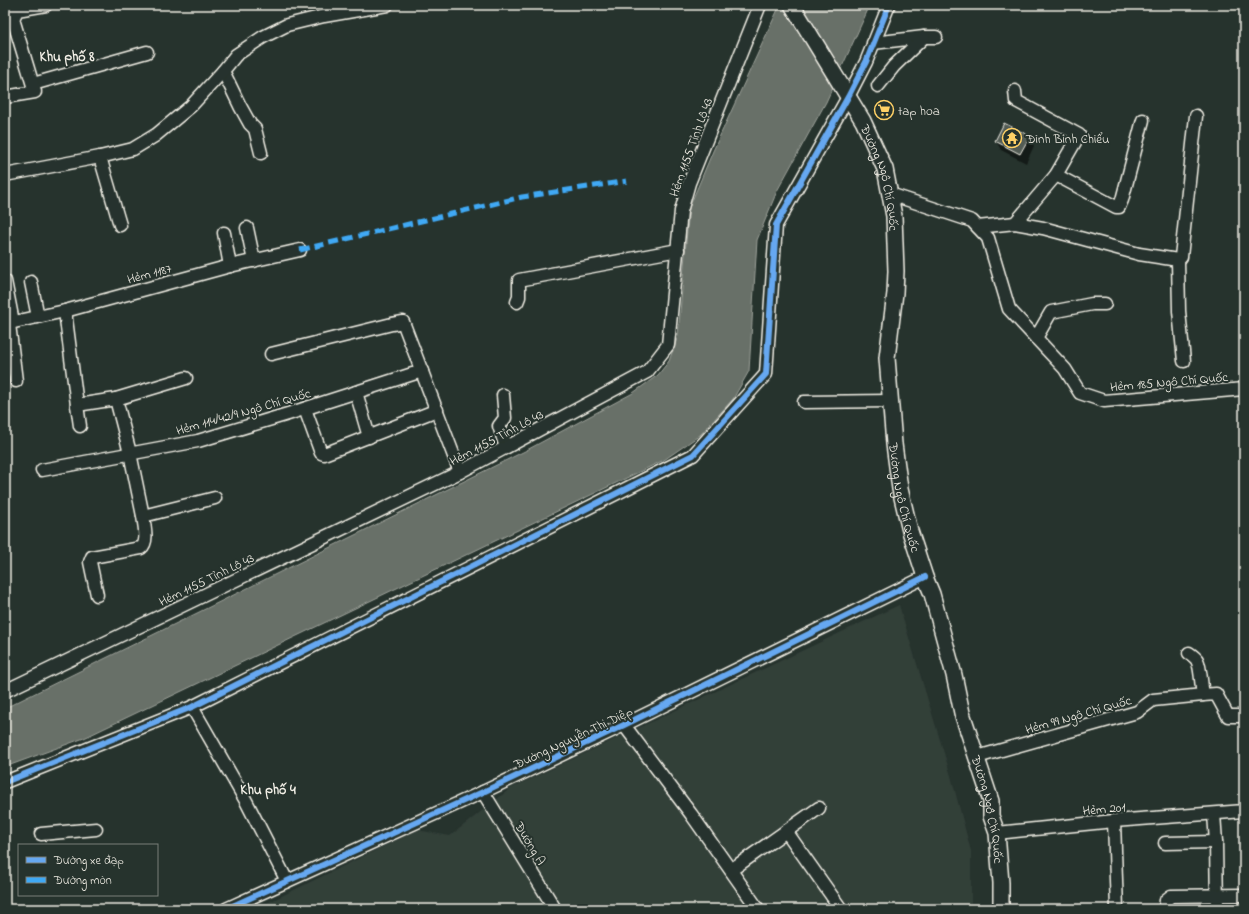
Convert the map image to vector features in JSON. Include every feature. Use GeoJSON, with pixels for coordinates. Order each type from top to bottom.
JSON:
{"type":"FeatureCollection","features":[{"type":"Feature","properties":{"kind":"main road","name":"Đường Ngô Chí Quốc"},"geometry":{"type":"LineString","coordinates":[[792,5],[845,91],[862,121],[885,169],[894,216],[896,270],[895,293],[887,358],[894,444],[900,489],[910,531],[932,594],[954,675],[962,713],[991,801],[991,816],[997,833],[1001,883],[1001,909]]}},
{"type":"Feature","properties":{"kind":"street"},"geometry":{"type":"LineString","coordinates":[[5,97],[35,92],[11,11],[46,5]]}},
{"type":"Feature","properties":{"kind":"street"},"geometry":{"type":"LineString","coordinates":[[5,175],[100,157],[133,149],[156,135],[191,106],[236,55],[263,37],[287,25],[324,16],[387,5]]}},
{"type":"Feature","properties":{"kind":"street","name":"Hẻm 1155 Tỉnh Lộ 43"},"geometry":{"type":"LineString","coordinates":[[5,690],[460,472],[647,372],[668,344],[681,211],[689,183],[760,5]]}},
{"type":"Feature","properties":{"kind":"street"},"geometry":{"type":"LineString","coordinates":[[5,782],[192,707],[693,455],[766,374],[776,226],[845,91],[866,62],[889,5]]}},
{"type":"Feature","properties":{"kind":"street"},"geometry":{"type":"LineString","coordinates":[[873,43],[930,37],[894,66],[878,86]]}},
{"type":"Feature","properties":{"kind":"street"},"geometry":{"type":"LineString","coordinates":[[33,84],[147,52]]}},
{"type":"Feature","properties":{"kind":"street"},"geometry":{"type":"LineString","coordinates":[[223,71],[240,106],[250,124],[255,129],[261,153]]}},
{"type":"Feature","properties":{"kind":"street"},"geometry":{"type":"LineString","coordinates":[[1015,223],[1056,175],[1079,135],[1016,101],[1016,91]]}},
{"type":"Feature","properties":{"kind":"street"},"geometry":{"type":"LineString","coordinates":[[1184,361],[1179,311],[1178,260],[1181,257],[1196,116]]}},
{"type":"Feature","properties":{"kind":"street"},"geometry":{"type":"LineString","coordinates":[[1056,175],[1119,207],[1143,120]]}},
{"type":"Feature","properties":{"kind":"street"},"geometry":{"type":"LineString","coordinates":[[100,157],[120,225]]}},
{"type":"Feature","properties":{"kind":"street","name":"Hẻm 185 Ngô Chí Quốc"},"geometry":{"type":"LineString","coordinates":[[890,194],[972,221],[978,227],[988,238],[1009,310],[1065,369],[1080,393],[1104,401],[1244,390]]}},
{"type":"Feature","properties":{"kind":"street"},"geometry":{"type":"LineString","coordinates":[[978,227],[1015,223],[1043,228],[1139,254],[1178,260]]}},
{"type":"Feature","properties":{"kind":"street"},"geometry":{"type":"LineString","coordinates":[[247,228],[254,261]]}},
{"type":"Feature","properties":{"kind":"street"},"geometry":{"type":"LineString","coordinates":[[224,233],[230,266]]}},
{"type":"Feature","properties":{"kind":"street","name":"Hẻm 1187"},"geometry":{"type":"LineString","coordinates":[[9,323],[65,311],[230,266],[300,250]]}},
{"type":"Feature","properties":{"kind":"street"},"geometry":{"type":"LineString","coordinates":[[517,302],[519,297],[519,280],[678,250]]}},
{"type":"Feature","properties":{"kind":"street"},"geometry":{"type":"LineString","coordinates":[[5,281],[16,381]]}},
{"type":"Feature","properties":{"kind":"street"},"geometry":{"type":"LineString","coordinates":[[31,282],[38,317]]}},
{"type":"Feature","properties":{"kind":"street"},"geometry":{"type":"LineString","coordinates":[[1036,338],[1051,312],[1092,304],[1105,304]]}},
{"type":"Feature","properties":{"kind":"street"},"geometry":{"type":"LineString","coordinates":[[65,311],[80,426]]}},
{"type":"Feature","properties":{"kind":"street"},"geometry":{"type":"LineString","coordinates":[[271,354],[403,322],[460,472]]}},
{"type":"Feature","properties":{"kind":"street","name":"Hẻm 114/42/9 Ngô Chí Quốc"},"geometry":{"type":"LineString","coordinates":[[42,470],[198,441],[305,409],[422,371]]}},
{"type":"Feature","properties":{"kind":"street"},"geometry":{"type":"LineString","coordinates":[[77,405],[116,399],[186,378]]}},
{"type":"Feature","properties":{"kind":"street"},"geometry":{"type":"LineString","coordinates":[[356,392],[369,437]]}},
{"type":"Feature","properties":{"kind":"street"},"geometry":{"type":"LineString","coordinates":[[503,394],[505,418],[499,426],[506,447]]}},
{"type":"Feature","properties":{"kind":"street"},"geometry":{"type":"LineString","coordinates":[[97,595],[90,562],[92,557],[141,548],[145,541],[143,516],[130,453],[116,399]]}},
{"type":"Feature","properties":{"kind":"street"},"geometry":{"type":"LineString","coordinates":[[804,402],[890,401]]}},
{"type":"Feature","properties":{"kind":"street"},"geometry":{"type":"LineString","coordinates":[[305,409],[321,453],[324,454],[437,410]]}},
{"type":"Feature","properties":{"kind":"street"},"geometry":{"type":"LineString","coordinates":[[143,516],[215,498]]}},
{"type":"Feature","properties":{"kind":"street","name":"Đường Nguyễn Thị Diệp"},"geometry":{"type":"LineString","coordinates":[[226,909],[483,792],[624,725],[925,577]]}},
{"type":"Feature","properties":{"kind":"street"},"geometry":{"type":"LineString","coordinates":[[1189,653],[1196,658],[1199,664],[1203,694]]}},
{"type":"Feature","properties":{"kind":"street","name":"Hẻm 99 Ngô Chí Quốc"},"geometry":{"type":"LineString","coordinates":[[977,758],[1137,712],[1153,700],[1203,694],[1216,694],[1228,716],[1244,716]]}},
{"type":"Feature","properties":{"kind":"street"},"geometry":{"type":"LineString","coordinates":[[192,707],[246,801],[287,881]]}},
{"type":"Feature","properties":{"kind":"street"},"geometry":{"type":"LineString","coordinates":[[624,725],[691,814],[758,909]]}},
{"type":"Feature","properties":{"kind":"street","name":"Đường A"},"geometry":{"type":"LineString","coordinates":[[483,792],[554,909]]}},
{"type":"Feature","properties":{"kind":"street"},"geometry":{"type":"LineString","coordinates":[[731,870],[819,808]]}},
{"type":"Feature","properties":{"kind":"street","name":"Hẻm 201"},"geometry":{"type":"LineString","coordinates":[[997,833],[1114,821],[1244,811]]}},
{"type":"Feature","properties":{"kind":"street"},"geometry":{"type":"LineString","coordinates":[[1214,814],[1217,909]]}},
{"type":"Feature","properties":{"kind":"street"},"geometry":{"type":"LineString","coordinates":[[1114,821],[1117,909]]}},
{"type":"Feature","properties":{"kind":"street"},"geometry":{"type":"LineString","coordinates":[[41,834],[96,829]]}},
{"type":"Feature","properties":{"kind":"street"},"geometry":{"type":"LineString","coordinates":[[786,831],[841,909]]}},
{"type":"Feature","properties":{"kind":"street"},"geometry":{"type":"LineString","coordinates":[[1165,843],[1216,842]]}},
{"type":"Feature","properties":{"kind":"street"},"geometry":{"type":"LineString","coordinates":[[1165,909],[1166,900],[1171,896],[1244,895]]}},
{"type":"Feature","properties":{"kind":"shaded area"},"geometry":{"type":"Polygon","coordinates":[[[780,5],[870,5],[826,102],[777,191],[757,240],[749,371],[733,399],[700,435],[664,460],[84,738],[5,767],[5,708],[525,451],[633,393],[658,375],[669,361],[678,336],[689,208],[713,151],[780,5]]]}},
{"type":"Feature","properties":{"kind":"shaded area"},"geometry":{"type":"Polygon","coordinates":[[[899,605],[951,776],[971,851],[971,909],[255,909],[417,830],[450,836],[511,788],[899,605]]]}},
{"type":"Feature","properties":{"kind":"building","name":"Đình Bình Chiểu"},"geometry":{"type":"Polygon","coordinates":[[[1004,123],[1030,136],[1020,154],[995,141],[1004,123]]]}},
{"type":"Feature","properties":{"kind":"marked path"},"geometry":{"type":"LineString","coordinates":[[300,250],[522,197],[627,181]]}},
{"type":"Feature","properties":{"kind":"cycle path"},"geometry":{"type":"LineString","coordinates":[[5,782],[192,707],[693,455],[766,374],[776,225],[866,62],[889,5]]}},
{"type":"Feature","properties":{"kind":"cycle path"},"geometry":{"type":"LineString","coordinates":[[226,909],[483,792],[624,725],[925,577]]}},
{"type":"Feature","properties":{"kind":"place","name":"tap hoa"},"geometry":{"type":"Point","coordinates":[884,110]}},
{"type":"Feature","properties":{"kind":"place","name":"Đình Bình Chiểu"},"geometry":{"type":"Point","coordinates":[1012,138]}},
{"type":"Feature","properties":{"kind":"district","name":"Khu phố 8"},"geometry":{"type":"Point","coordinates":[67,56]}},
{"type":"Feature","properties":{"kind":"district","name":"Khu phố 4"},"geometry":{"type":"Point","coordinates":[268,789]}}]}
